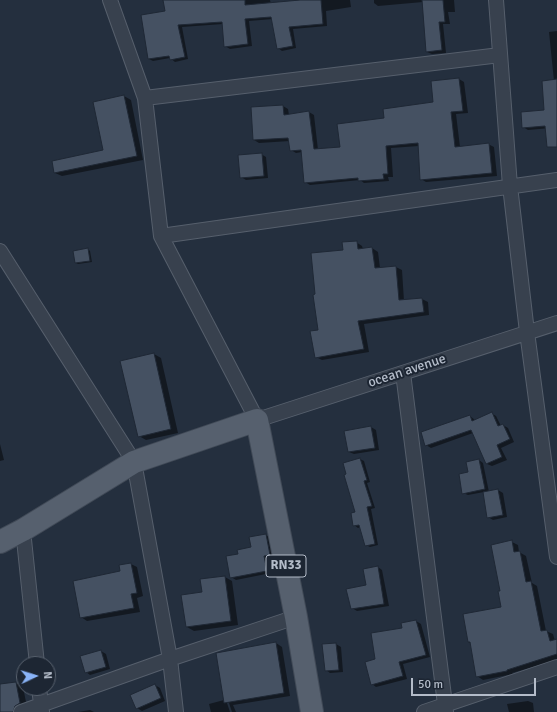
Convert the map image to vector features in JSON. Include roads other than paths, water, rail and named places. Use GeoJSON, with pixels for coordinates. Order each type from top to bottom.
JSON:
{"type":"FeatureCollection","features":[{"type":"Feature","properties":{"kind":"main road"},"geometry":{"type":"LineString","coordinates":[[0,542],[23,530],[134,462],[257,420]]}},
{"type":"Feature","properties":{"kind":"main road","name":"RN33"},"geometry":{"type":"LineString","coordinates":[[257,420],[296,617],[312,712]]}},
{"type":"Feature","properties":{"kind":"street","name":"RN33"},"geometry":{"type":"LineString","coordinates":[[110,0],[145,98],[161,236],[257,420]]}},
{"type":"Feature","properties":{"kind":"street"},"geometry":{"type":"LineString","coordinates":[[496,0],[510,186],[526,332],[557,557]]}},
{"type":"Feature","properties":{"kind":"street"},"geometry":{"type":"LineString","coordinates":[[145,98],[500,55]]}},
{"type":"Feature","properties":{"kind":"street"},"geometry":{"type":"LineString","coordinates":[[161,236],[557,180]]}},
{"type":"Feature","properties":{"kind":"street"},"geometry":{"type":"LineString","coordinates":[[0,251],[134,462],[170,659],[176,712]]}},
{"type":"Feature","properties":{"kind":"street","name":"ocean avenue"},"geometry":{"type":"LineString","coordinates":[[257,420],[557,322]]}},
{"type":"Feature","properties":{"kind":"street"},"geometry":{"type":"LineString","coordinates":[[403,373],[446,708]]}},
{"type":"Feature","properties":{"kind":"street"},"geometry":{"type":"LineString","coordinates":[[23,530],[36,656]]}},
{"type":"Feature","properties":{"kind":"street"},"geometry":{"type":"LineString","coordinates":[[21,712],[41,709],[170,659],[296,617]]}},
{"type":"Feature","properties":{"kind":"street"},"geometry":{"type":"LineString","coordinates":[[424,712],[446,708],[557,666]]}},
{"type":"Feature","properties":{"kind":"street"},"geometry":{"type":"LineString","coordinates":[[40,696],[41,709]]}}]}
